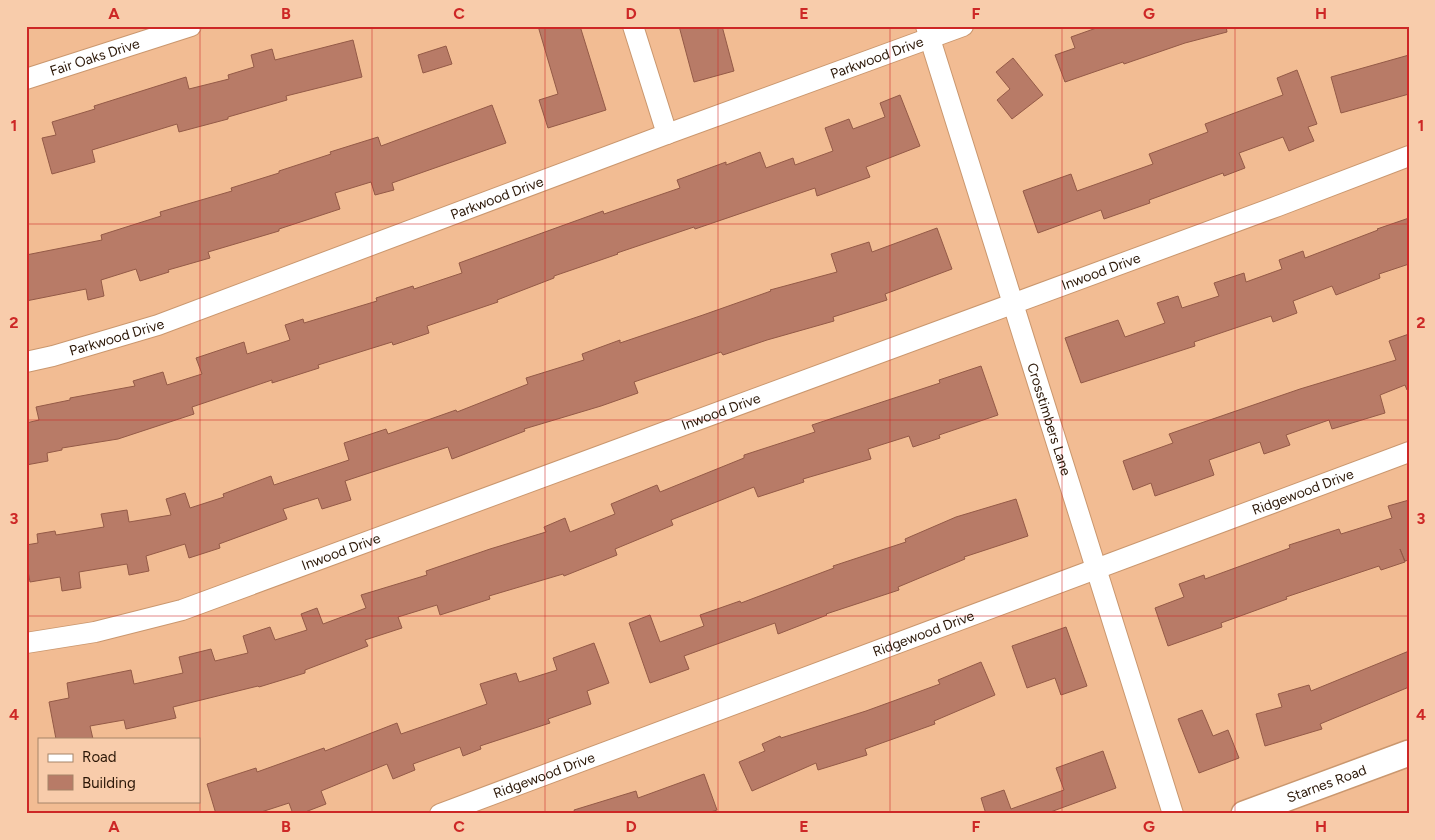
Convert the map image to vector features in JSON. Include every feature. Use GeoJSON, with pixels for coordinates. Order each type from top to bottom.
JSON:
{"type":"FeatureCollection","features":[{"type":"Feature","properties":{"kind":"main road","name":"Starnes Road"},"geometry":{"type":"LineString","coordinates":[[1244,814],[1409,753]]}},
{"type":"Feature","properties":{"kind":"street","name":"Fair Oaks Drive"},"geometry":{"type":"LineString","coordinates":[[26,79],[191,26]]}},
{"type":"Feature","properties":{"kind":"street"},"geometry":{"type":"LineString","coordinates":[[632,26],[667,134]]}},
{"type":"Feature","properties":{"kind":"street","name":"Parkwood Drive"},"geometry":{"type":"LineString","coordinates":[[26,362],[53,356],[158,325],[667,134],[928,32],[963,26]]}},
{"type":"Feature","properties":{"kind":"street","name":"Crosstimbers Lane"},"geometry":{"type":"LineString","coordinates":[[928,32],[1173,814]]}},
{"type":"Feature","properties":{"kind":"street","name":"Inwood Drive"},"geometry":{"type":"LineString","coordinates":[[26,644],[95,632],[182,610],[1269,210],[1409,156]]}},
{"type":"Feature","properties":{"kind":"street","name":"Ridgewood Drive"},"geometry":{"type":"LineString","coordinates":[[440,814],[1409,452]]}},
{"type":"Feature","properties":{"kind":"building"},"geometry":{"type":"Polygon","coordinates":[[[538,26],[580,26],[606,110],[548,128],[539,100],[558,94],[538,26]]]}},
{"type":"Feature","properties":{"kind":"building"},"geometry":{"type":"Polygon","coordinates":[[[679,26],[722,26],[734,71],[694,82],[679,26]]]}},
{"type":"Feature","properties":{"kind":"building"},"geometry":{"type":"Polygon","coordinates":[[[1102,26],[1226,26],[1227,32],[1185,43],[1124,64],[1123,62],[1065,82],[1055,55],[1075,48],[1071,37],[1102,26]]]}},
{"type":"Feature","properties":{"kind":"building"},"geometry":{"type":"Polygon","coordinates":[[[353,40],[362,77],[286,96],[287,100],[228,117],[228,119],[179,132],[177,124],[92,150],[95,162],[52,174],[42,138],[56,135],[52,122],[95,109],[94,106],[186,77],[189,89],[229,79],[228,75],[254,67],[251,55],[272,49],[275,60],[353,40]]]}},
{"type":"Feature","properties":{"kind":"building"},"geometry":{"type":"Polygon","coordinates":[[[446,46],[452,64],[423,73],[418,55],[446,46]]]}},
{"type":"Feature","properties":{"kind":"building"},"geometry":{"type":"Polygon","coordinates":[[[1409,55],[1409,94],[1341,113],[1331,77],[1409,55]]]}},
{"type":"Feature","properties":{"kind":"building"},"geometry":{"type":"Polygon","coordinates":[[[1013,58],[1043,95],[1012,119],[997,100],[1010,89],[996,72],[1013,58]]]}},
{"type":"Feature","properties":{"kind":"building"},"geometry":{"type":"Polygon","coordinates":[[[1297,70],[1317,124],[1308,127],[1314,141],[1289,151],[1283,137],[1239,153],[1245,168],[1224,176],[1223,173],[1149,200],[1150,203],[1104,219],[1101,210],[1038,233],[1023,191],[1071,174],[1077,191],[1153,164],[1149,154],[1208,132],[1205,124],[1283,95],[1277,78],[1297,70]]]}},
{"type":"Feature","properties":{"kind":"building"},"geometry":{"type":"Polygon","coordinates":[[[900,95],[920,146],[866,167],[870,177],[817,196],[815,188],[695,229],[694,227],[617,253],[554,276],[554,278],[497,300],[498,302],[427,326],[429,333],[393,345],[392,342],[318,365],[319,368],[272,383],[272,380],[192,407],[194,414],[118,439],[62,448],[62,450],[47,453],[48,461],[26,465],[26,423],[39,420],[36,407],[70,400],[70,398],[135,386],[133,381],[163,372],[167,385],[202,374],[196,358],[244,342],[247,354],[290,340],[285,325],[303,319],[304,323],[377,301],[376,298],[413,286],[414,289],[462,273],[459,263],[603,211],[604,214],[680,188],[677,180],[726,162],[726,165],[760,152],[766,168],[793,158],[795,165],[833,151],[825,128],[849,119],[853,129],[885,117],[880,103],[900,95]]]}},
{"type":"Feature","properties":{"kind":"building"},"geometry":{"type":"Polygon","coordinates":[[[492,105],[506,143],[392,183],[394,190],[375,195],[371,182],[335,193],[340,209],[279,229],[279,231],[208,252],[210,258],[168,270],[169,272],[140,281],[136,269],[101,280],[104,296],[88,300],[86,289],[26,301],[26,255],[102,240],[101,235],[161,216],[160,212],[232,191],[231,188],[279,173],[279,171],[331,154],[330,152],[378,137],[381,146],[492,105]]]}},
{"type":"Feature","properties":{"kind":"building"},"geometry":{"type":"Polygon","coordinates":[[[1409,218],[1409,264],[1379,274],[1380,278],[1336,295],[1332,286],[1293,301],[1297,313],[1273,322],[1271,316],[1194,342],[1195,346],[1081,383],[1065,338],[1118,320],[1125,337],[1165,323],[1157,303],[1178,296],[1182,308],[1219,296],[1214,283],[1244,273],[1246,282],[1282,269],[1279,260],[1303,251],[1305,258],[1409,218]]]}},
{"type":"Feature","properties":{"kind":"building"},"geometry":{"type":"Polygon","coordinates":[[[937,228],[952,269],[885,294],[887,300],[833,317],[834,321],[723,355],[721,352],[634,382],[638,393],[524,429],[525,431],[452,459],[448,447],[345,481],[351,500],[322,509],[318,498],[283,509],[287,519],[219,544],[220,548],[189,558],[185,544],[146,556],[149,571],[129,575],[127,564],[79,572],[81,588],[62,591],[60,577],[30,582],[26,560],[26,545],[38,543],[37,534],[55,531],[56,535],[104,527],[101,514],[127,510],[129,522],[171,515],[166,499],[185,493],[190,508],[224,497],[223,494],[271,476],[274,485],[349,460],[344,443],[386,429],[388,434],[456,410],[457,412],[528,384],[526,378],[584,360],[582,354],[620,340],[620,343],[770,290],[837,272],[831,254],[869,242],[872,252],[937,228]]]}},
{"type":"Feature","properties":{"kind":"building"},"geometry":{"type":"Polygon","coordinates":[[[1409,334],[1409,389],[1407,390],[1405,385],[1380,395],[1385,413],[1332,429],[1329,420],[1286,435],[1290,445],[1264,454],[1260,442],[1209,460],[1214,475],[1155,496],[1151,483],[1133,490],[1123,461],[1173,443],[1169,434],[1300,389],[1396,360],[1389,341],[1409,334]]]}},
{"type":"Feature","properties":{"kind":"building"},"geometry":{"type":"Polygon","coordinates":[[[981,366],[998,415],[939,435],[940,438],[913,447],[909,436],[868,449],[871,459],[803,479],[804,482],[758,497],[754,487],[671,520],[673,525],[615,549],[617,555],[564,576],[563,574],[489,596],[490,599],[440,615],[437,605],[398,617],[402,628],[365,640],[368,646],[305,670],[305,673],[259,687],[173,707],[176,718],[126,729],[124,720],[90,726],[93,738],[56,738],[49,702],[69,698],[67,683],[131,670],[134,684],[183,673],[179,657],[211,649],[215,661],[248,653],[243,636],[270,627],[275,640],[307,630],[301,614],[317,608],[323,624],[366,608],[361,595],[427,575],[426,571],[546,532],[544,527],[565,518],[570,532],[615,514],[611,504],[657,485],[660,492],[744,458],[744,455],[815,432],[812,425],[940,383],[939,380],[981,366]]]}},
{"type":"Feature","properties":{"kind":"building"},"geometry":{"type":"Polygon","coordinates":[[[1016,499],[1028,536],[964,557],[965,559],[898,587],[899,590],[826,614],[778,634],[775,623],[684,656],[689,669],[650,683],[629,623],[650,615],[660,642],[704,626],[700,615],[740,601],[741,603],[834,568],[833,566],[906,542],[905,539],[956,517],[1016,499]]]}},
{"type":"Feature","properties":{"kind":"building"},"geometry":{"type":"Polygon","coordinates":[[[1409,500],[1409,560],[1405,561],[1400,549],[1405,562],[1381,570],[1379,566],[1286,597],[1287,599],[1221,623],[1222,627],[1168,646],[1155,608],[1184,597],[1179,584],[1204,575],[1205,579],[1290,548],[1289,545],[1339,529],[1341,534],[1392,518],[1388,506],[1409,500]]]}},
{"type":"Feature","properties":{"kind":"building"},"geometry":{"type":"Polygon","coordinates":[[[1066,627],[1087,686],[1061,695],[1055,678],[1027,688],[1012,646],[1066,627]]]}},
{"type":"Feature","properties":{"kind":"building"},"geometry":{"type":"Polygon","coordinates":[[[594,643],[609,683],[587,691],[591,704],[548,719],[550,723],[480,746],[481,749],[463,756],[460,747],[413,764],[415,770],[393,779],[387,764],[321,791],[326,804],[300,814],[293,814],[289,803],[255,814],[216,814],[207,784],[256,768],[257,772],[324,748],[325,751],[397,723],[401,734],[487,704],[480,684],[516,673],[519,682],[557,670],[553,658],[594,643]]]}},
{"type":"Feature","properties":{"kind":"building"},"geometry":{"type":"Polygon","coordinates":[[[1409,651],[1409,687],[1320,724],[1322,729],[1265,746],[1256,714],[1282,707],[1278,694],[1309,685],[1311,691],[1409,651]]]}},
{"type":"Feature","properties":{"kind":"building"},"geometry":{"type":"Polygon","coordinates":[[[981,662],[995,695],[934,721],[935,724],[865,749],[867,755],[818,770],[816,763],[752,791],[739,762],[765,751],[762,744],[780,736],[781,738],[866,711],[940,684],[938,680],[981,662]]]}},
{"type":"Feature","properties":{"kind":"building"},"geometry":{"type":"Polygon","coordinates":[[[1202,710],[1213,736],[1228,730],[1239,758],[1199,773],[1178,719],[1202,710]]]}},
{"type":"Feature","properties":{"kind":"building"},"geometry":{"type":"Polygon","coordinates":[[[1103,751],[1116,788],[1045,814],[986,814],[981,798],[1004,790],[1011,809],[1064,790],[1056,768],[1103,751]]]}},
{"type":"Feature","properties":{"kind":"building"},"geometry":{"type":"Polygon","coordinates":[[[704,774],[717,810],[704,814],[575,814],[574,810],[636,791],[638,798],[704,774]]]}}]}
